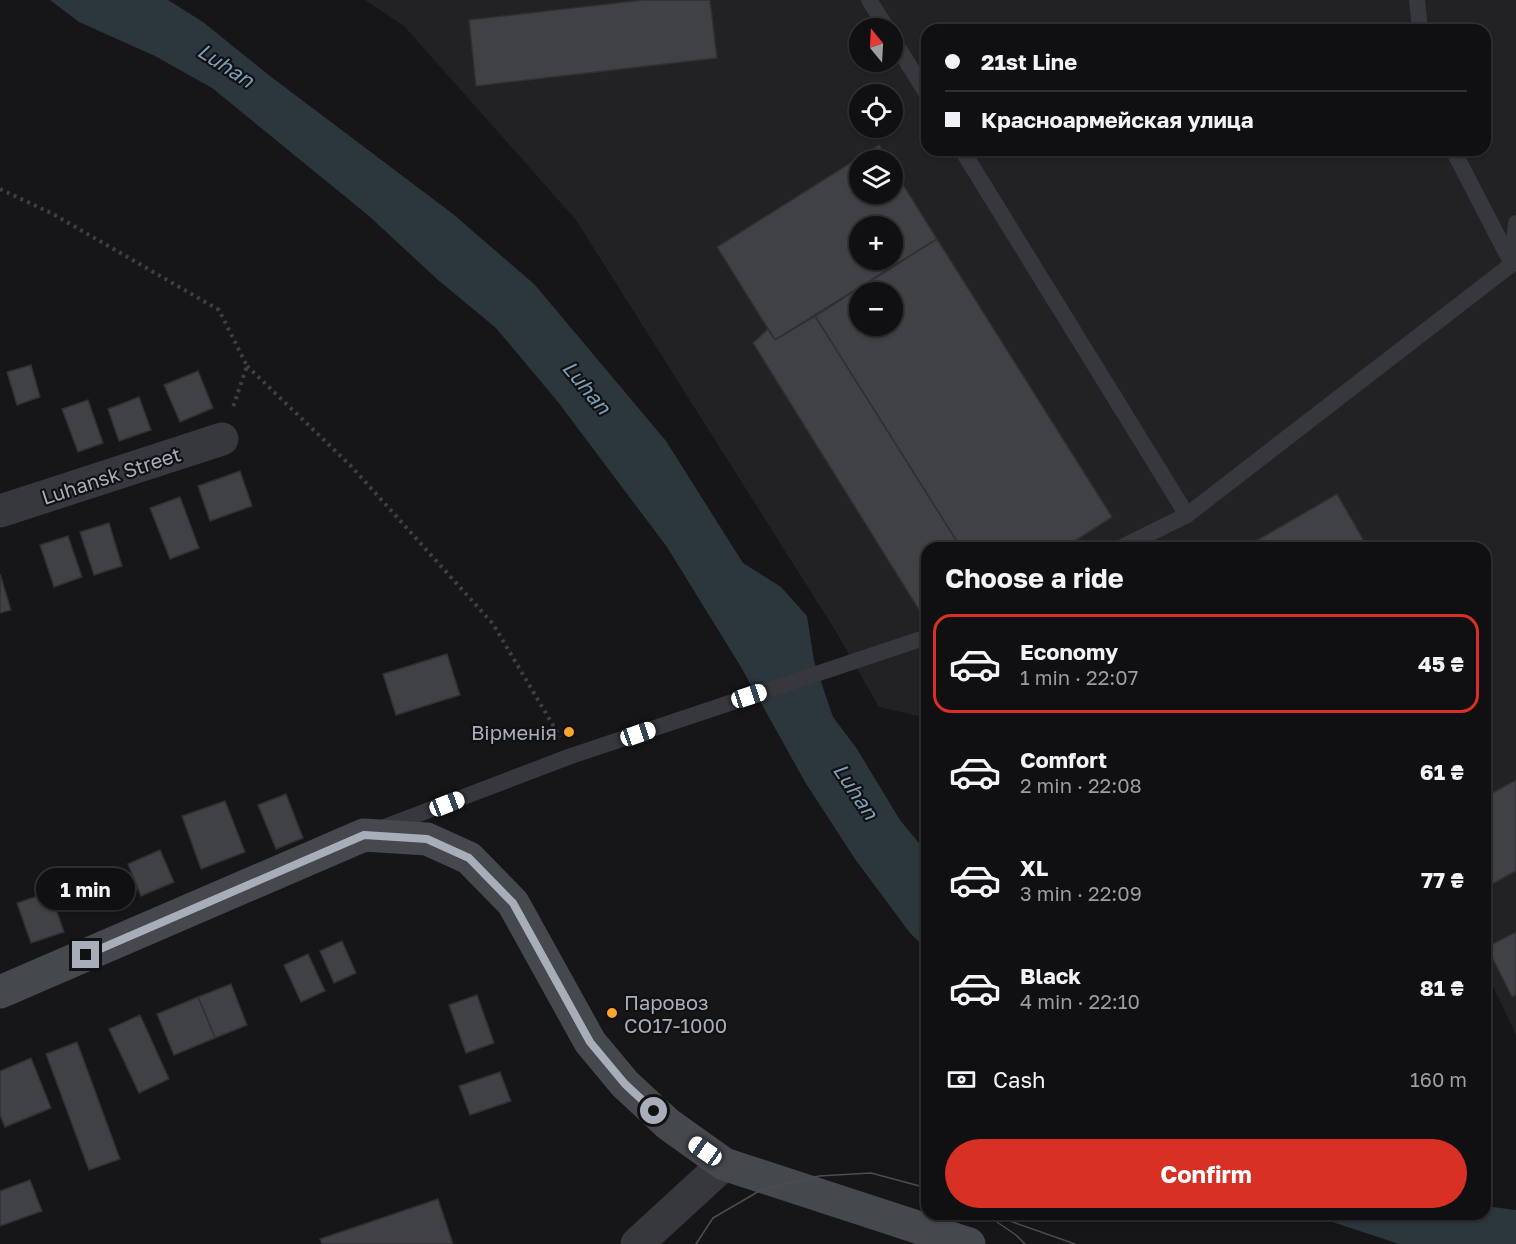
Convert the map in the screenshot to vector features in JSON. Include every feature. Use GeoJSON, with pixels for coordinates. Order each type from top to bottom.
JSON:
{"type":"FeatureCollection","features":[{"type":"Feature","properties":{"kind":"street","name":"Luhansk Street"},"geometry":{"type":"LineString","coordinates":[[0,512],[222,439]]}},
{"type":"Feature","properties":{"kind":"street"},"geometry":{"type":"LineString","coordinates":[[0,992],[364,835],[427,839],[469,858],[513,903],[590,1042],[625,1084],[668,1124],[724,1164],[969,1244]]}},
{"type":"Feature","properties":{"kind":"street"},"geometry":{"type":"LineString","coordinates":[[637,1244],[724,1164]]}},
{"type":"Feature","properties":{"kind":"lane"},"geometry":{"type":"LineString","coordinates":[[869,0],[881,18]]}},
{"type":"Feature","properties":{"kind":"lane"},"geometry":{"type":"LineString","coordinates":[[1418,0],[1420,24]]}},
{"type":"Feature","properties":{"kind":"lane"},"geometry":{"type":"LineString","coordinates":[[903,56],[921,84]]}},
{"type":"Feature","properties":{"kind":"lane"},"geometry":{"type":"LineString","coordinates":[[966,156],[1187,515]]}},
{"type":"Feature","properties":{"kind":"lane"},"geometry":{"type":"LineString","coordinates":[[1456,156],[1514,264]]}},
{"type":"Feature","properties":{"kind":"lane"},"geometry":{"type":"LineString","coordinates":[[1132,542],[1187,515],[1514,264],[1516,223]]}},
{"type":"Feature","properties":{"kind":"lane"},"geometry":{"type":"LineString","coordinates":[[364,835],[571,756],[921,639]]}},
{"type":"Feature","properties":{"kind":"path"},"geometry":{"type":"LineString","coordinates":[[0,189],[53,213],[219,310],[247,366],[351,466],[493,624],[571,756]]}},
{"type":"Feature","properties":{"kind":"path"},"geometry":{"type":"LineString","coordinates":[[222,439],[247,366]]}},
{"type":"Feature","properties":{"kind":"shaded area"},"geometry":{"type":"Polygon","coordinates":[[[365,0],[1516,0],[1516,1035],[1491,982],[1491,542],[921,542],[921,717],[879,707],[835,630],[576,220],[404,26],[365,0]]]}},
{"type":"Feature","properties":{"kind":"water","name":"Luhan"},"geometry":{"type":"Polygon","coordinates":[[[50,0],[168,0],[203,22],[270,76],[453,214],[535,285],[666,441],[743,563],[781,587],[807,616],[814,661],[833,717],[857,749],[900,820],[921,846],[921,944],[910,933],[855,859],[805,782],[741,667],[667,547],[558,402],[496,328],[438,280],[369,216],[212,88],[155,56],[79,22],[50,0]]]}},
{"type":"Feature","properties":{"kind":"water"},"geometry":{"type":"Polygon","coordinates":[[[1491,1207],[1516,1210],[1516,1244],[1399,1244],[1326,1220],[1491,1220],[1491,1207]]]}},
{"type":"Feature","properties":{"kind":"building"},"geometry":{"type":"Polygon","coordinates":[[[643,0],[710,0],[717,58],[476,86],[469,20],[643,0]]]}},
{"type":"Feature","properties":{"kind":"building"},"geometry":{"type":"Polygon","coordinates":[[[879,145],[882,150],[871,150],[879,145]]]}},
{"type":"Feature","properties":{"kind":"building"},"geometry":{"type":"Polygon","coordinates":[[[849,164],[849,204],[903,204],[903,185],[937,239],[903,260],[903,216],[849,216],[849,270],[887,270],[868,282],[849,282],[849,294],[775,340],[717,247],[849,164]]]}},
{"type":"Feature","properties":{"kind":"building"},"geometry":{"type":"Polygon","coordinates":[[[937,239],[1112,517],[1073,542],[957,542],[815,316],[849,295],[849,336],[903,336],[903,282],[869,282],[888,270],[903,270],[903,260],[937,239]]]}},
{"type":"Feature","properties":{"kind":"building"},"geometry":{"type":"Polygon","coordinates":[[[815,316],[957,542],[921,542],[921,613],[753,343],[768,329],[775,340],[815,316]]]}},
{"type":"Feature","properties":{"kind":"building"},"geometry":{"type":"Polygon","coordinates":[[[31,365],[40,397],[17,405],[7,372],[31,365]]]}},
{"type":"Feature","properties":{"kind":"building"},"geometry":{"type":"Polygon","coordinates":[[[198,371],[213,408],[180,422],[164,385],[198,371]]]}},
{"type":"Feature","properties":{"kind":"building"},"geometry":{"type":"Polygon","coordinates":[[[139,397],[151,430],[119,441],[108,409],[139,397]]]}},
{"type":"Feature","properties":{"kind":"building"},"geometry":{"type":"Polygon","coordinates":[[[88,400],[103,443],[78,452],[62,409],[88,400]]]}},
{"type":"Feature","properties":{"kind":"building"},"geometry":{"type":"Polygon","coordinates":[[[240,471],[252,506],[210,521],[198,486],[240,471]]]}},
{"type":"Feature","properties":{"kind":"building"},"geometry":{"type":"Polygon","coordinates":[[[1337,494],[1365,542],[1254,542],[1337,494]]]}},
{"type":"Feature","properties":{"kind":"building"},"geometry":{"type":"Polygon","coordinates":[[[180,497],[199,548],[170,559],[150,508],[180,497]]]}},
{"type":"Feature","properties":{"kind":"building"},"geometry":{"type":"Polygon","coordinates":[[[109,523],[122,566],[94,575],[80,532],[109,523]]]}},
{"type":"Feature","properties":{"kind":"building"},"geometry":{"type":"Polygon","coordinates":[[[68,536],[82,577],[54,587],[40,545],[68,536]]]}},
{"type":"Feature","properties":{"kind":"building"},"geometry":{"type":"Polygon","coordinates":[[[0,574],[11,610],[0,613],[0,574]]]}},
{"type":"Feature","properties":{"kind":"building"},"geometry":{"type":"Polygon","coordinates":[[[447,654],[460,695],[396,715],[383,674],[447,654]]]}},
{"type":"Feature","properties":{"kind":"building"},"geometry":{"type":"Polygon","coordinates":[[[1516,780],[1516,871],[1491,885],[1491,794],[1516,780]]]}},
{"type":"Feature","properties":{"kind":"building"},"geometry":{"type":"Polygon","coordinates":[[[286,794],[303,838],[276,849],[258,805],[286,794]]]}},
{"type":"Feature","properties":{"kind":"building"},"geometry":{"type":"Polygon","coordinates":[[[225,801],[245,852],[201,869],[182,816],[225,801]]]}},
{"type":"Feature","properties":{"kind":"building"},"geometry":{"type":"Polygon","coordinates":[[[160,850],[174,882],[141,896],[128,864],[160,850]]]}},
{"type":"Feature","properties":{"kind":"building"},"geometry":{"type":"Polygon","coordinates":[[[50,892],[64,932],[31,943],[17,903],[50,892]]]}},
{"type":"Feature","properties":{"kind":"building"},"geometry":{"type":"Polygon","coordinates":[[[1516,932],[1516,995],[1512,997],[1491,955],[1491,945],[1516,932]]]}},
{"type":"Feature","properties":{"kind":"building"},"geometry":{"type":"Polygon","coordinates":[[[342,941],[356,973],[334,983],[320,951],[342,941]]]}},
{"type":"Feature","properties":{"kind":"building"},"geometry":{"type":"Polygon","coordinates":[[[308,954],[325,991],[301,1002],[284,965],[308,954]]]}},
{"type":"Feature","properties":{"kind":"building"},"geometry":{"type":"Polygon","coordinates":[[[231,984],[247,1025],[215,1038],[198,997],[231,984]]]}},
{"type":"Feature","properties":{"kind":"building"},"geometry":{"type":"Polygon","coordinates":[[[477,995],[494,1043],[466,1053],[449,1005],[477,995]]]}},
{"type":"Feature","properties":{"kind":"building"},"geometry":{"type":"Polygon","coordinates":[[[198,997],[215,1038],[174,1055],[157,1014],[198,997]]]}},
{"type":"Feature","properties":{"kind":"building"},"geometry":{"type":"Polygon","coordinates":[[[140,1015],[169,1079],[139,1093],[109,1029],[140,1015]]]}},
{"type":"Feature","properties":{"kind":"building"},"geometry":{"type":"Polygon","coordinates":[[[77,1042],[120,1159],[89,1170],[46,1054],[77,1042]]]}},
{"type":"Feature","properties":{"kind":"building"},"geometry":{"type":"Polygon","coordinates":[[[31,1058],[51,1108],[5,1127],[0,1115],[0,1071],[31,1058]]]}},
{"type":"Feature","properties":{"kind":"building"},"geometry":{"type":"Polygon","coordinates":[[[500,1072],[511,1101],[470,1115],[459,1086],[500,1072]]]}},
{"type":"Feature","properties":{"kind":"building"},"geometry":{"type":"Polygon","coordinates":[[[30,1180],[42,1211],[0,1226],[0,1191],[30,1180]]]}},
{"type":"Feature","properties":{"kind":"building"},"geometry":{"type":"Polygon","coordinates":[[[438,1199],[453,1244],[322,1244],[320,1239],[438,1199]]]}},
{"type":"Feature","properties":{"kind":"tram line"},"geometry":{"type":"LineString","coordinates":[[696,1244],[713,1218],[761,1190],[819,1176],[871,1173],[921,1186]]}},
{"type":"Feature","properties":{"kind":"tram line"},"geometry":{"type":"LineString","coordinates":[[994,1220],[1025,1244]]}},
{"type":"Feature","properties":{"kind":"tram line"},"geometry":{"type":"LineString","coordinates":[[1007,1220],[1075,1244]]}},
{"type":"Feature","properties":{"kind":"place","name":"Вірменія"},"geometry":{"type":"Point","coordinates":[569,732]}},
{"type":"Feature","properties":{"kind":"place","name":"Паровоз СО17-1000"},"geometry":{"type":"Point","coordinates":[612,1013]}},
{"type":"Feature","properties":{"kind":"route"},"geometry":{"type":"LineString","coordinates":[[86,955],[364,835],[427,839],[469,858],[513,903],[590,1042],[625,1084],[654,1111]]}}]}
